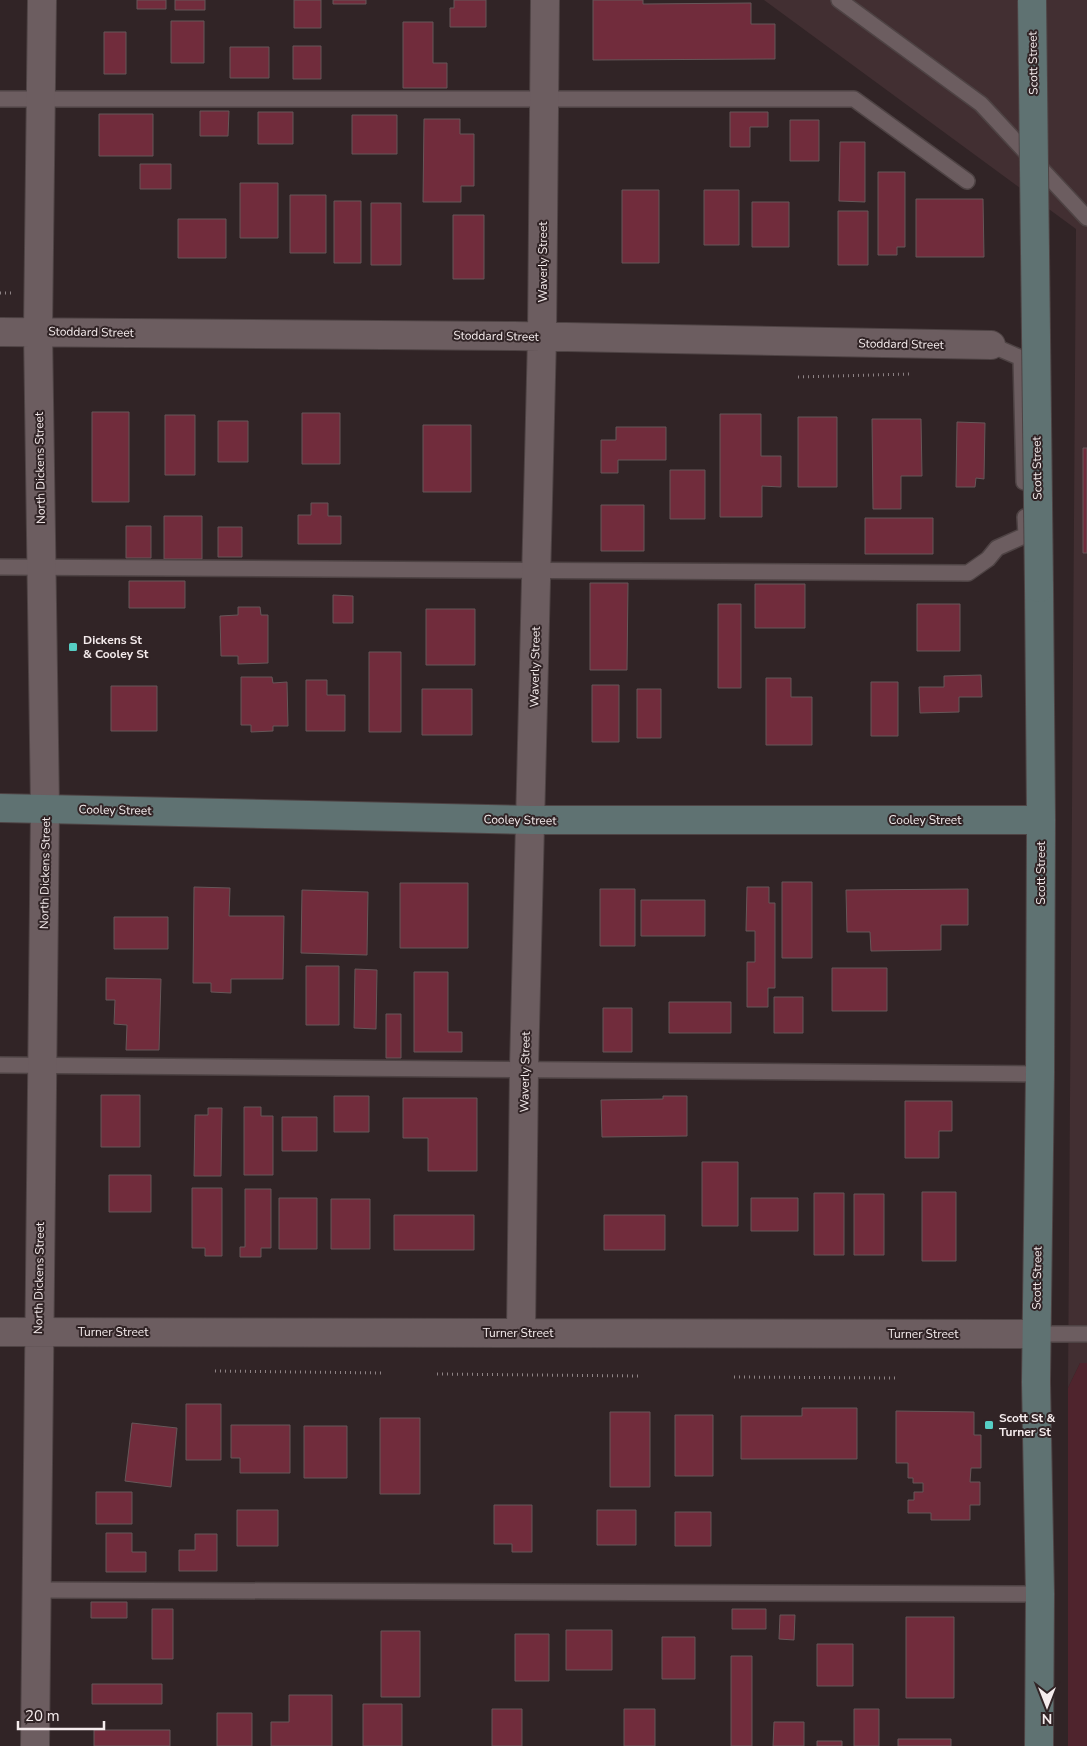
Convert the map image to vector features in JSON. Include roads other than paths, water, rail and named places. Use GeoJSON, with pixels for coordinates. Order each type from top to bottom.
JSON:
{"type":"FeatureCollection","features":[{"type":"Feature","properties":{"kind":"street","name":"North Dickens Street"},"geometry":{"type":"LineString","coordinates":[[35,1746],[38,1332],[46,808],[38,332],[42,0]]}},
{"type":"Feature","properties":{"kind":"street","name":"Waverly Street"},"geometry":{"type":"LineString","coordinates":[[521,1333],[524,1068],[538,571],[542,337],[544,0]]}},
{"type":"Feature","properties":{"kind":"street","name":"Scott Street"},"geometry":{"type":"LineString","coordinates":[[1032,0],[1041,820],[1036,1334],[1040,1594],[1039,1746]]}},
{"type":"Feature","properties":{"kind":"street","name":"Stoddard Street"},"geometry":{"type":"LineString","coordinates":[[0,332],[542,337],[991,345]]}},
{"type":"Feature","properties":{"kind":"street","name":"Cooley Street"},"geometry":{"type":"LineString","coordinates":[[0,808],[532,820],[1041,820]]}},
{"type":"Feature","properties":{"kind":"street","name":"Turner Street"},"geometry":{"type":"LineString","coordinates":[[0,1332],[1036,1334]]}},
{"type":"Feature","properties":{"kind":"lane"},"geometry":{"type":"LineString","coordinates":[[839,0],[982,104],[1087,218]]}},
{"type":"Feature","properties":{"kind":"lane"},"geometry":{"type":"LineString","coordinates":[[0,99],[854,99],[967,181]]}},
{"type":"Feature","properties":{"kind":"lane"},"geometry":{"type":"LineString","coordinates":[[0,567],[968,573],[988,559],[997,548],[1026,535],[1021,358],[991,345]]}},
{"type":"Feature","properties":{"kind":"lane"},"geometry":{"type":"LineString","coordinates":[[0,1064],[1040,1074]]}},
{"type":"Feature","properties":{"kind":"lane"},"geometry":{"type":"LineString","coordinates":[[1036,1334],[1087,1334]]}},
{"type":"Feature","properties":{"kind":"lane"},"geometry":{"type":"LineString","coordinates":[[36,1590],[1040,1594]]}},
{"type":"Feature","properties":{"kind":"place","name":"Dickens St & Cooley St"},"geometry":{"type":"Point","coordinates":[73,647]}},
{"type":"Feature","properties":{"kind":"place","name":"Scott St & Turner St"},"geometry":{"type":"Point","coordinates":[989,1425]}}]}
